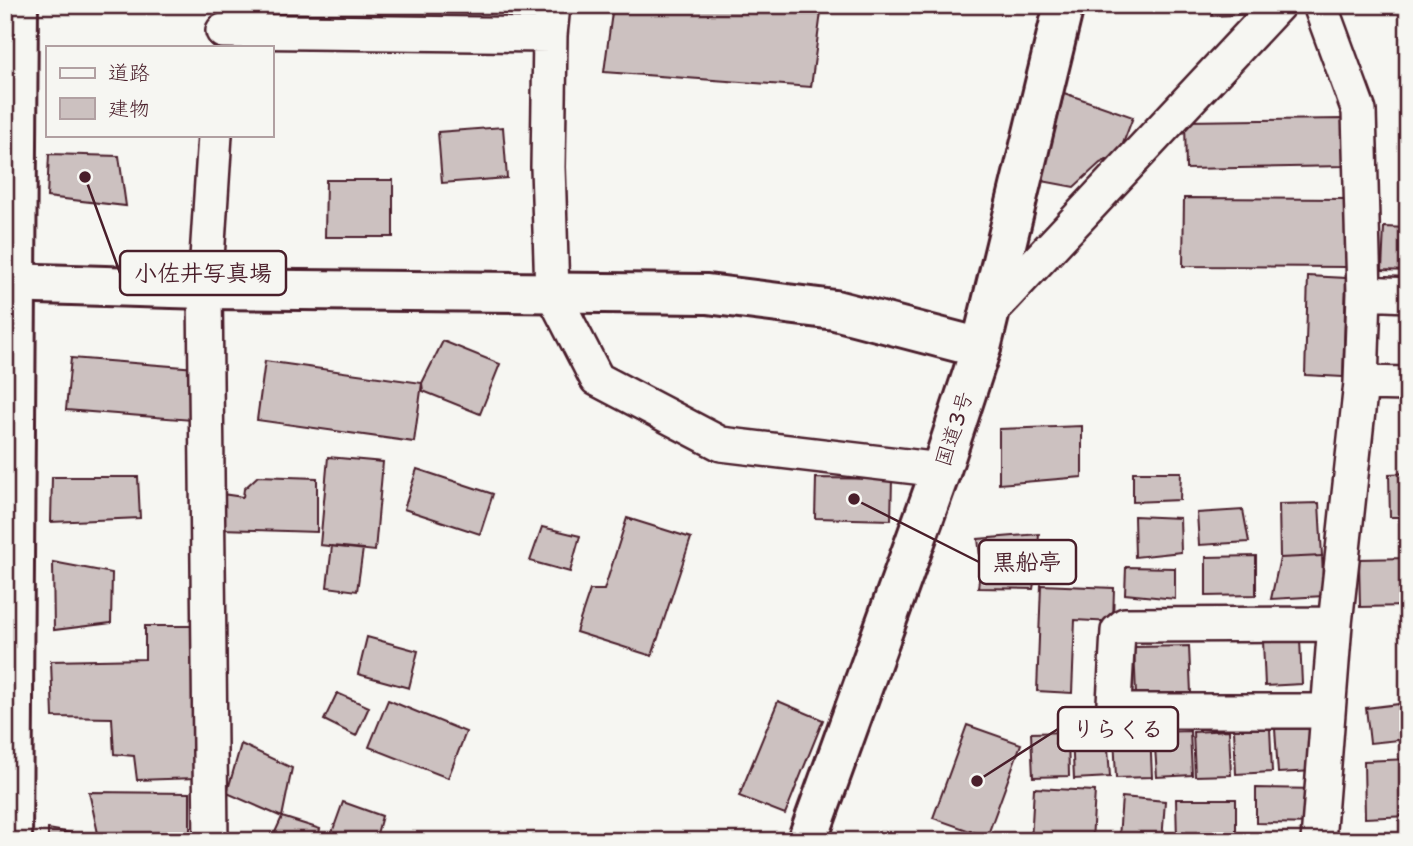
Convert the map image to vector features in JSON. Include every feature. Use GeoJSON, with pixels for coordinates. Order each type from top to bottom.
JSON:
{"type":"FeatureCollection","features":[{"type":"Feature","properties":{"kind":"main road"},"geometry":{"type":"LineString","coordinates":[[12,841],[9,752],[11,283],[18,5]]}},
{"type":"Feature","properties":{"kind":"main road","name":"国道3号"},"geometry":{"type":"LineString","coordinates":[[807,841],[941,470],[981,348],[1065,5]]}},
{"type":"Feature","properties":{"kind":"main road"},"geometry":{"type":"LineString","coordinates":[[11,283],[205,289],[707,294],[835,310],[981,348]]}},
{"type":"Feature","properties":{"kind":"street"},"geometry":{"type":"LineString","coordinates":[[991,311],[1278,5]]}},
{"type":"Feature","properties":{"kind":"street"},"geometry":{"type":"LineString","coordinates":[[1318,841],[1335,624],[1361,383],[1364,293],[1359,111],[1321,5]]}},
{"type":"Feature","properties":{"kind":"street"},"geometry":{"type":"LineString","coordinates":[[222,28],[552,20],[548,167],[552,292],[597,379],[721,444],[941,470]]}},
{"type":"Feature","properties":{"kind":"street"},"geometry":{"type":"LineString","coordinates":[[211,841],[205,289],[215,136]]}},
{"type":"Feature","properties":{"kind":"street"},"geometry":{"type":"LineString","coordinates":[[1364,293],[1408,295]]}},
{"type":"Feature","properties":{"kind":"street"},"geometry":{"type":"LineString","coordinates":[[1361,383],[1408,384]]}},
{"type":"Feature","properties":{"kind":"street"},"geometry":{"type":"LineString","coordinates":[[1328,711],[1123,711],[1114,703],[1118,631],[1125,625],[1335,624]]}},
{"type":"Feature","properties":{"kind":"building"},"geometry":{"type":"Polygon","coordinates":[[[613,5],[822,5],[811,87],[604,72],[613,5]]]}},
{"type":"Feature","properties":{"kind":"building"},"geometry":{"type":"Polygon","coordinates":[[[1213,5],[1263,5],[1262,14],[1212,16],[1213,5]]]}},
{"type":"Feature","properties":{"kind":"building"},"geometry":{"type":"Polygon","coordinates":[[[1064,93],[1133,117],[1119,154],[1100,163],[1074,187],[1042,181],[1064,93]]]}},
{"type":"Feature","properties":{"kind":"building"},"geometry":{"type":"Polygon","coordinates":[[[1343,119],[1344,166],[1186,169],[1185,121],[1343,119]]]}},
{"type":"Feature","properties":{"kind":"building"},"geometry":{"type":"Polygon","coordinates":[[[503,127],[507,178],[442,183],[438,132],[503,127]]]}},
{"type":"Feature","properties":{"kind":"building"},"geometry":{"type":"Polygon","coordinates":[[[49,154],[119,156],[126,206],[47,197],[49,154]]]}},
{"type":"Feature","properties":{"kind":"building"},"geometry":{"type":"Polygon","coordinates":[[[326,180],[393,180],[393,237],[325,237],[326,180]]]}},
{"type":"Feature","properties":{"kind":"building"},"geometry":{"type":"Polygon","coordinates":[[[1184,198],[1348,199],[1347,267],[1183,266],[1184,198]]]}},
{"type":"Feature","properties":{"kind":"building"},"geometry":{"type":"Polygon","coordinates":[[[1384,227],[1408,228],[1408,271],[1382,270],[1384,227]]]}},
{"type":"Feature","properties":{"kind":"building"},"geometry":{"type":"Polygon","coordinates":[[[1308,276],[1346,278],[1343,377],[1305,375],[1308,276]]]}},
{"type":"Feature","properties":{"kind":"building"},"geometry":{"type":"Polygon","coordinates":[[[443,341],[500,364],[480,414],[423,391],[422,383],[443,341]]]}},
{"type":"Feature","properties":{"kind":"building"},"geometry":{"type":"Polygon","coordinates":[[[71,358],[196,368],[192,420],[66,410],[71,358]]]}},
{"type":"Feature","properties":{"kind":"building"},"geometry":{"type":"Polygon","coordinates":[[[265,361],[422,383],[414,442],[257,420],[265,361]]]}},
{"type":"Feature","properties":{"kind":"building"},"geometry":{"type":"Polygon","coordinates":[[[1082,426],[1082,477],[999,484],[999,429],[1082,426]]]}},
{"type":"Feature","properties":{"kind":"building"},"geometry":{"type":"Polygon","coordinates":[[[328,457],[383,462],[375,551],[320,545],[328,457]]]}},
{"type":"Feature","properties":{"kind":"building"},"geometry":{"type":"Polygon","coordinates":[[[417,469],[493,494],[480,534],[404,509],[417,469]]]}},
{"type":"Feature","properties":{"kind":"building"},"geometry":{"type":"Polygon","coordinates":[[[1133,472],[1181,472],[1180,500],[1133,502],[1133,472]]]}},
{"type":"Feature","properties":{"kind":"building"},"geometry":{"type":"Polygon","coordinates":[[[1408,473],[1408,517],[1390,517],[1389,474],[1408,473]]]}},
{"type":"Feature","properties":{"kind":"building"},"geometry":{"type":"Polygon","coordinates":[[[258,476],[317,478],[317,532],[220,529],[222,494],[243,497],[244,489],[258,476]]]}},
{"type":"Feature","properties":{"kind":"building"},"geometry":{"type":"Polygon","coordinates":[[[52,477],[138,477],[140,518],[51,522],[52,477]]]}},
{"type":"Feature","properties":{"kind":"building"},"geometry":{"type":"Polygon","coordinates":[[[816,478],[892,479],[891,520],[815,518],[816,478]]]}},
{"type":"Feature","properties":{"kind":"building"},"geometry":{"type":"Polygon","coordinates":[[[1319,503],[1322,556],[1280,558],[1279,504],[1319,503]]]}},
{"type":"Feature","properties":{"kind":"building"},"geometry":{"type":"Polygon","coordinates":[[[1243,510],[1249,542],[1199,545],[1197,513],[1243,510]]]}},
{"type":"Feature","properties":{"kind":"building"},"geometry":{"type":"Polygon","coordinates":[[[1134,516],[1180,518],[1181,552],[1135,557],[1134,516]]]}},
{"type":"Feature","properties":{"kind":"building"},"geometry":{"type":"Polygon","coordinates":[[[627,518],[691,538],[652,656],[576,632],[590,590],[604,590],[627,518]]]}},
{"type":"Feature","properties":{"kind":"building"},"geometry":{"type":"Polygon","coordinates":[[[542,527],[580,536],[570,572],[530,561],[542,527]]]}},
{"type":"Feature","properties":{"kind":"building"},"geometry":{"type":"Polygon","coordinates":[[[1039,534],[1037,564],[981,564],[978,539],[1039,534]]]}},
{"type":"Feature","properties":{"kind":"building"},"geometry":{"type":"Polygon","coordinates":[[[332,546],[363,549],[357,591],[327,587],[332,546]]]}},
{"type":"Feature","properties":{"kind":"building"},"geometry":{"type":"Polygon","coordinates":[[[1256,556],[1256,595],[1206,596],[1206,557],[1256,556]]]}},
{"type":"Feature","properties":{"kind":"building"},"geometry":{"type":"Polygon","coordinates":[[[1322,556],[1324,596],[1271,599],[1280,558],[1322,556]]]}},
{"type":"Feature","properties":{"kind":"building"},"geometry":{"type":"Polygon","coordinates":[[[1408,558],[1408,606],[1360,607],[1359,559],[1408,558]]]}},
{"type":"Feature","properties":{"kind":"building"},"geometry":{"type":"Polygon","coordinates":[[[53,562],[112,573],[111,623],[54,630],[53,562]]]}},
{"type":"Feature","properties":{"kind":"building"},"geometry":{"type":"Polygon","coordinates":[[[981,564],[1037,564],[1033,589],[978,588],[981,564]]]}},
{"type":"Feature","properties":{"kind":"building"},"geometry":{"type":"Polygon","coordinates":[[[1126,567],[1175,568],[1175,599],[1125,594],[1126,567]]]}},
{"type":"Feature","properties":{"kind":"building"},"geometry":{"type":"Polygon","coordinates":[[[1041,585],[1114,588],[1113,622],[1075,620],[1072,693],[1037,691],[1041,585]]]}},
{"type":"Feature","properties":{"kind":"building"},"geometry":{"type":"Polygon","coordinates":[[[145,626],[192,626],[196,778],[137,780],[134,756],[114,754],[112,718],[53,717],[51,661],[145,659],[145,626]]]}},
{"type":"Feature","properties":{"kind":"building"},"geometry":{"type":"Polygon","coordinates":[[[367,637],[418,651],[409,688],[358,674],[367,637]]]}},
{"type":"Feature","properties":{"kind":"building"},"geometry":{"type":"Polygon","coordinates":[[[1300,639],[1302,684],[1265,686],[1263,641],[1300,639]]]}},
{"type":"Feature","properties":{"kind":"building"},"geometry":{"type":"Polygon","coordinates":[[[1189,646],[1191,693],[1136,695],[1134,647],[1189,646]]]}},
{"type":"Feature","properties":{"kind":"building"},"geometry":{"type":"Polygon","coordinates":[[[337,693],[369,707],[356,736],[324,720],[337,693]]]}},
{"type":"Feature","properties":{"kind":"building"},"geometry":{"type":"Polygon","coordinates":[[[388,700],[466,732],[448,778],[369,747],[388,700]]]}},
{"type":"Feature","properties":{"kind":"building"},"geometry":{"type":"Polygon","coordinates":[[[778,701],[823,720],[785,814],[739,796],[778,701]]]}},
{"type":"Feature","properties":{"kind":"building"},"geometry":{"type":"Polygon","coordinates":[[[1408,703],[1408,739],[1370,743],[1366,708],[1408,703]]]}},
{"type":"Feature","properties":{"kind":"building"},"geometry":{"type":"Polygon","coordinates":[[[967,725],[1021,744],[987,837],[933,818],[967,725]]]}},
{"type":"Feature","properties":{"kind":"building"},"geometry":{"type":"Polygon","coordinates":[[[1311,727],[1314,771],[1278,773],[1275,729],[1311,727]]]}},
{"type":"Feature","properties":{"kind":"building"},"geometry":{"type":"Polygon","coordinates":[[[1270,728],[1272,772],[1236,774],[1234,729],[1270,728]]]}},
{"type":"Feature","properties":{"kind":"building"},"geometry":{"type":"Polygon","coordinates":[[[1229,730],[1231,775],[1195,776],[1193,732],[1229,730]]]}},
{"type":"Feature","properties":{"kind":"building"},"geometry":{"type":"Polygon","coordinates":[[[1190,731],[1192,775],[1157,777],[1154,732],[1190,731]]]}},
{"type":"Feature","properties":{"kind":"building"},"geometry":{"type":"Polygon","coordinates":[[[1068,732],[1069,776],[1033,777],[1031,733],[1068,732]]]}},
{"type":"Feature","properties":{"kind":"building"},"geometry":{"type":"Polygon","coordinates":[[[1150,732],[1152,777],[1116,778],[1114,734],[1150,732]]]}},
{"type":"Feature","properties":{"kind":"building"},"geometry":{"type":"Polygon","coordinates":[[[1107,733],[1110,777],[1074,779],[1072,734],[1107,733]]]}},
{"type":"Feature","properties":{"kind":"building"},"geometry":{"type":"Polygon","coordinates":[[[241,744],[292,768],[282,817],[227,793],[241,744]]]}},
{"type":"Feature","properties":{"kind":"building"},"geometry":{"type":"Polygon","coordinates":[[[1408,759],[1408,816],[1365,818],[1364,761],[1408,759]]]}},
{"type":"Feature","properties":{"kind":"building"},"geometry":{"type":"Polygon","coordinates":[[[1034,788],[1095,791],[1092,841],[1031,841],[1034,788]]]}},
{"type":"Feature","properties":{"kind":"building"},"geometry":{"type":"Polygon","coordinates":[[[1256,788],[1319,789],[1319,824],[1256,823],[1256,788]]]}},
{"type":"Feature","properties":{"kind":"building"},"geometry":{"type":"Polygon","coordinates":[[[89,792],[190,793],[190,841],[48,841],[48,829],[99,838],[89,792]]]}},
{"type":"Feature","properties":{"kind":"building"},"geometry":{"type":"Polygon","coordinates":[[[1122,797],[1165,801],[1162,841],[1119,838],[1122,797]]]}},
{"type":"Feature","properties":{"kind":"building"},"geometry":{"type":"Polygon","coordinates":[[[1176,799],[1236,799],[1236,841],[1177,841],[1176,799]]]}},
{"type":"Feature","properties":{"kind":"building"},"geometry":{"type":"Polygon","coordinates":[[[343,802],[382,816],[375,841],[329,841],[343,802]]]}},
{"type":"Feature","properties":{"kind":"building"},"geometry":{"type":"Polygon","coordinates":[[[282,817],[320,829],[317,841],[271,841],[282,817]]]}},
{"type":"Feature","properties":{"kind":"place","name":"小佐井写真場"},"geometry":{"type":"Point","coordinates":[85,177]}},
{"type":"Feature","properties":{"kind":"place","name":"黒船亭"},"geometry":{"type":"Point","coordinates":[854,499]}},
{"type":"Feature","properties":{"kind":"place","name":"りらくる"},"geometry":{"type":"Point","coordinates":[977,781]}}]}
